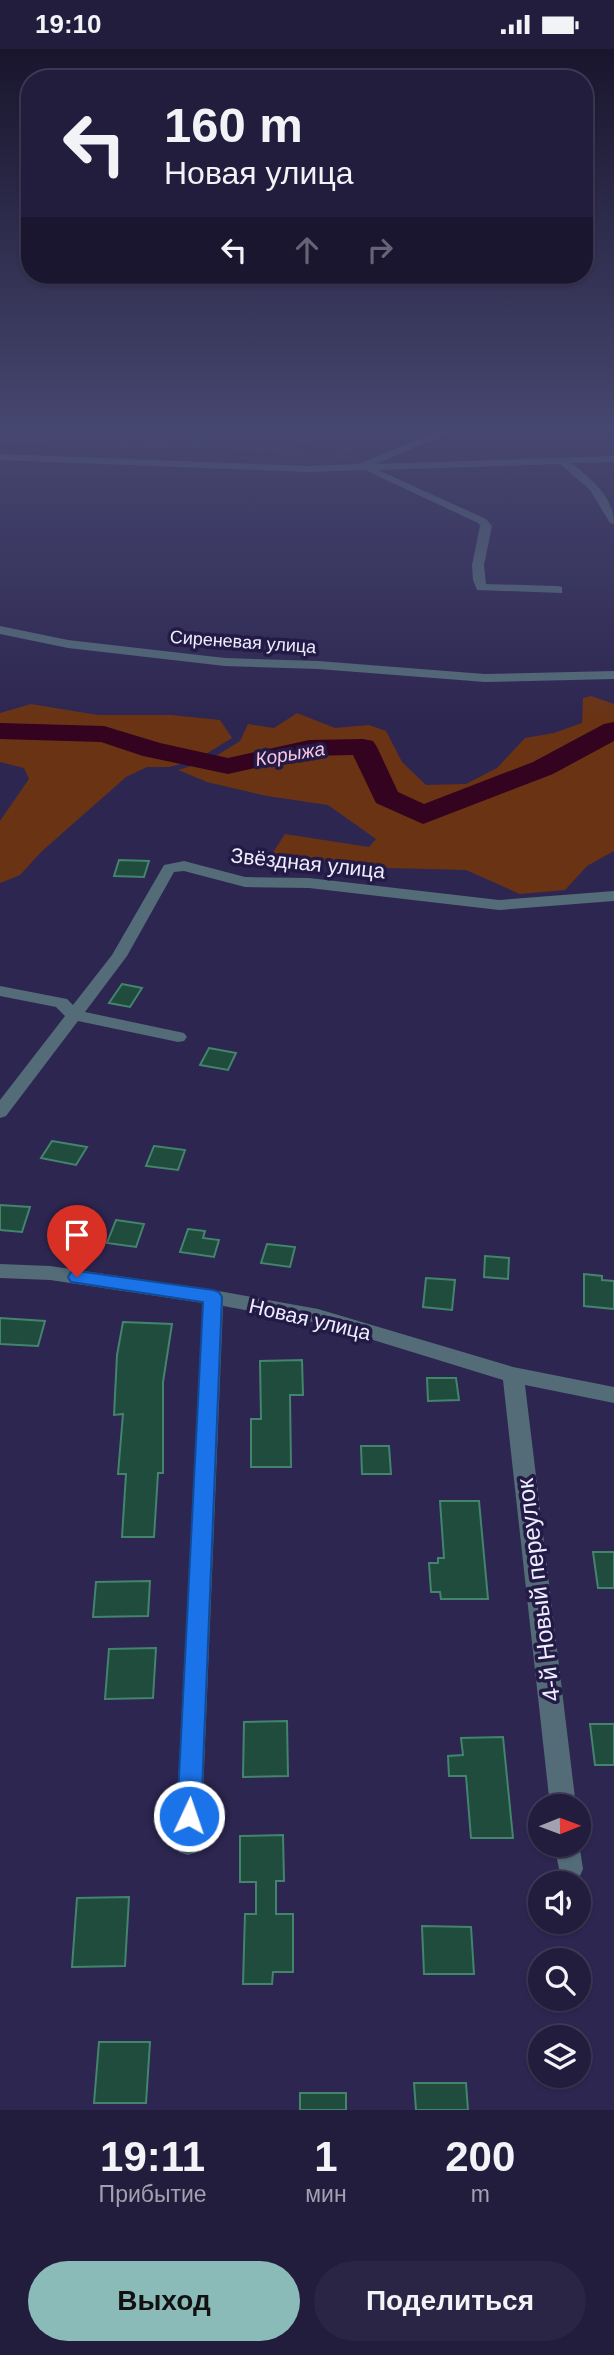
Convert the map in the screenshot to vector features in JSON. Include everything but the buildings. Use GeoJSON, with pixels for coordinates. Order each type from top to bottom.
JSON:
{"type":"FeatureCollection","features":[{"type":"Feature","properties":{"kind":"street"},"geometry":{"type":"LineString","coordinates":[[486,526],[479,562],[481,587],[496,590],[558,590]]}},
{"type":"Feature","properties":{"kind":"street","name":"Сиреневая улица"},"geometry":{"type":"LineString","coordinates":[[0,630],[68,644],[225,662],[318,665],[485,678],[614,675]]}},
{"type":"Feature","properties":{"kind":"street","name":"Звёздная улица"},"geometry":{"type":"LineString","coordinates":[[0,1112],[119,956],[169,868],[184,866],[245,882],[309,883],[499,905],[614,896]]}},
{"type":"Feature","properties":{"kind":"street"},"geometry":{"type":"LineString","coordinates":[[0,991],[61,1003],[74,1015],[178,1037]]}},
{"type":"Feature","properties":{"kind":"street","name":"Новая улица"},"geometry":{"type":"LineString","coordinates":[[0,1271],[50,1273],[213,1297],[318,1316],[513,1375],[614,1395]]}},
{"type":"Feature","properties":{"kind":"street"},"geometry":{"type":"LineString","coordinates":[[188,1843],[213,1297]]}},
{"type":"Feature","properties":{"kind":"street","name":"4-й Новый переулок"},"geometry":{"type":"LineString","coordinates":[[513,1375],[562,1794]]}},
{"type":"Feature","properties":{"kind":"shaded area"},"geometry":{"type":"Polygon","coordinates":[[[591,696],[614,704],[614,851],[587,866],[565,890],[520,894],[466,870],[387,868],[305,861],[272,854],[285,834],[369,847],[376,839],[328,805],[267,796],[207,782],[178,770],[208,761],[240,741],[248,724],[274,728],[297,713],[335,728],[369,725],[386,731],[402,762],[426,785],[466,784],[497,768],[525,738],[554,733],[582,723],[583,698],[591,696]]]}},
{"type":"Feature","properties":{"kind":"shaded area"},"geometry":{"type":"Polygon","coordinates":[[[31,704],[98,715],[171,715],[220,720],[232,738],[196,760],[169,767],[147,767],[126,777],[41,852],[20,875],[0,883],[0,821],[29,779],[24,768],[0,762],[0,713],[31,704]]]}},
{"type":"Feature","properties":{"kind":"waterway","name":"Корыжа"},"geometry":{"type":"LineString","coordinates":[[0,731],[104,734],[153,750],[228,766],[309,748],[363,747],[386,797],[423,815],[543,768],[614,730]]}},
{"type":"Feature","properties":{"kind":"route"},"geometry":{"type":"LineString","coordinates":[[77,1277],[213,1297],[189,1816]]}}]}
